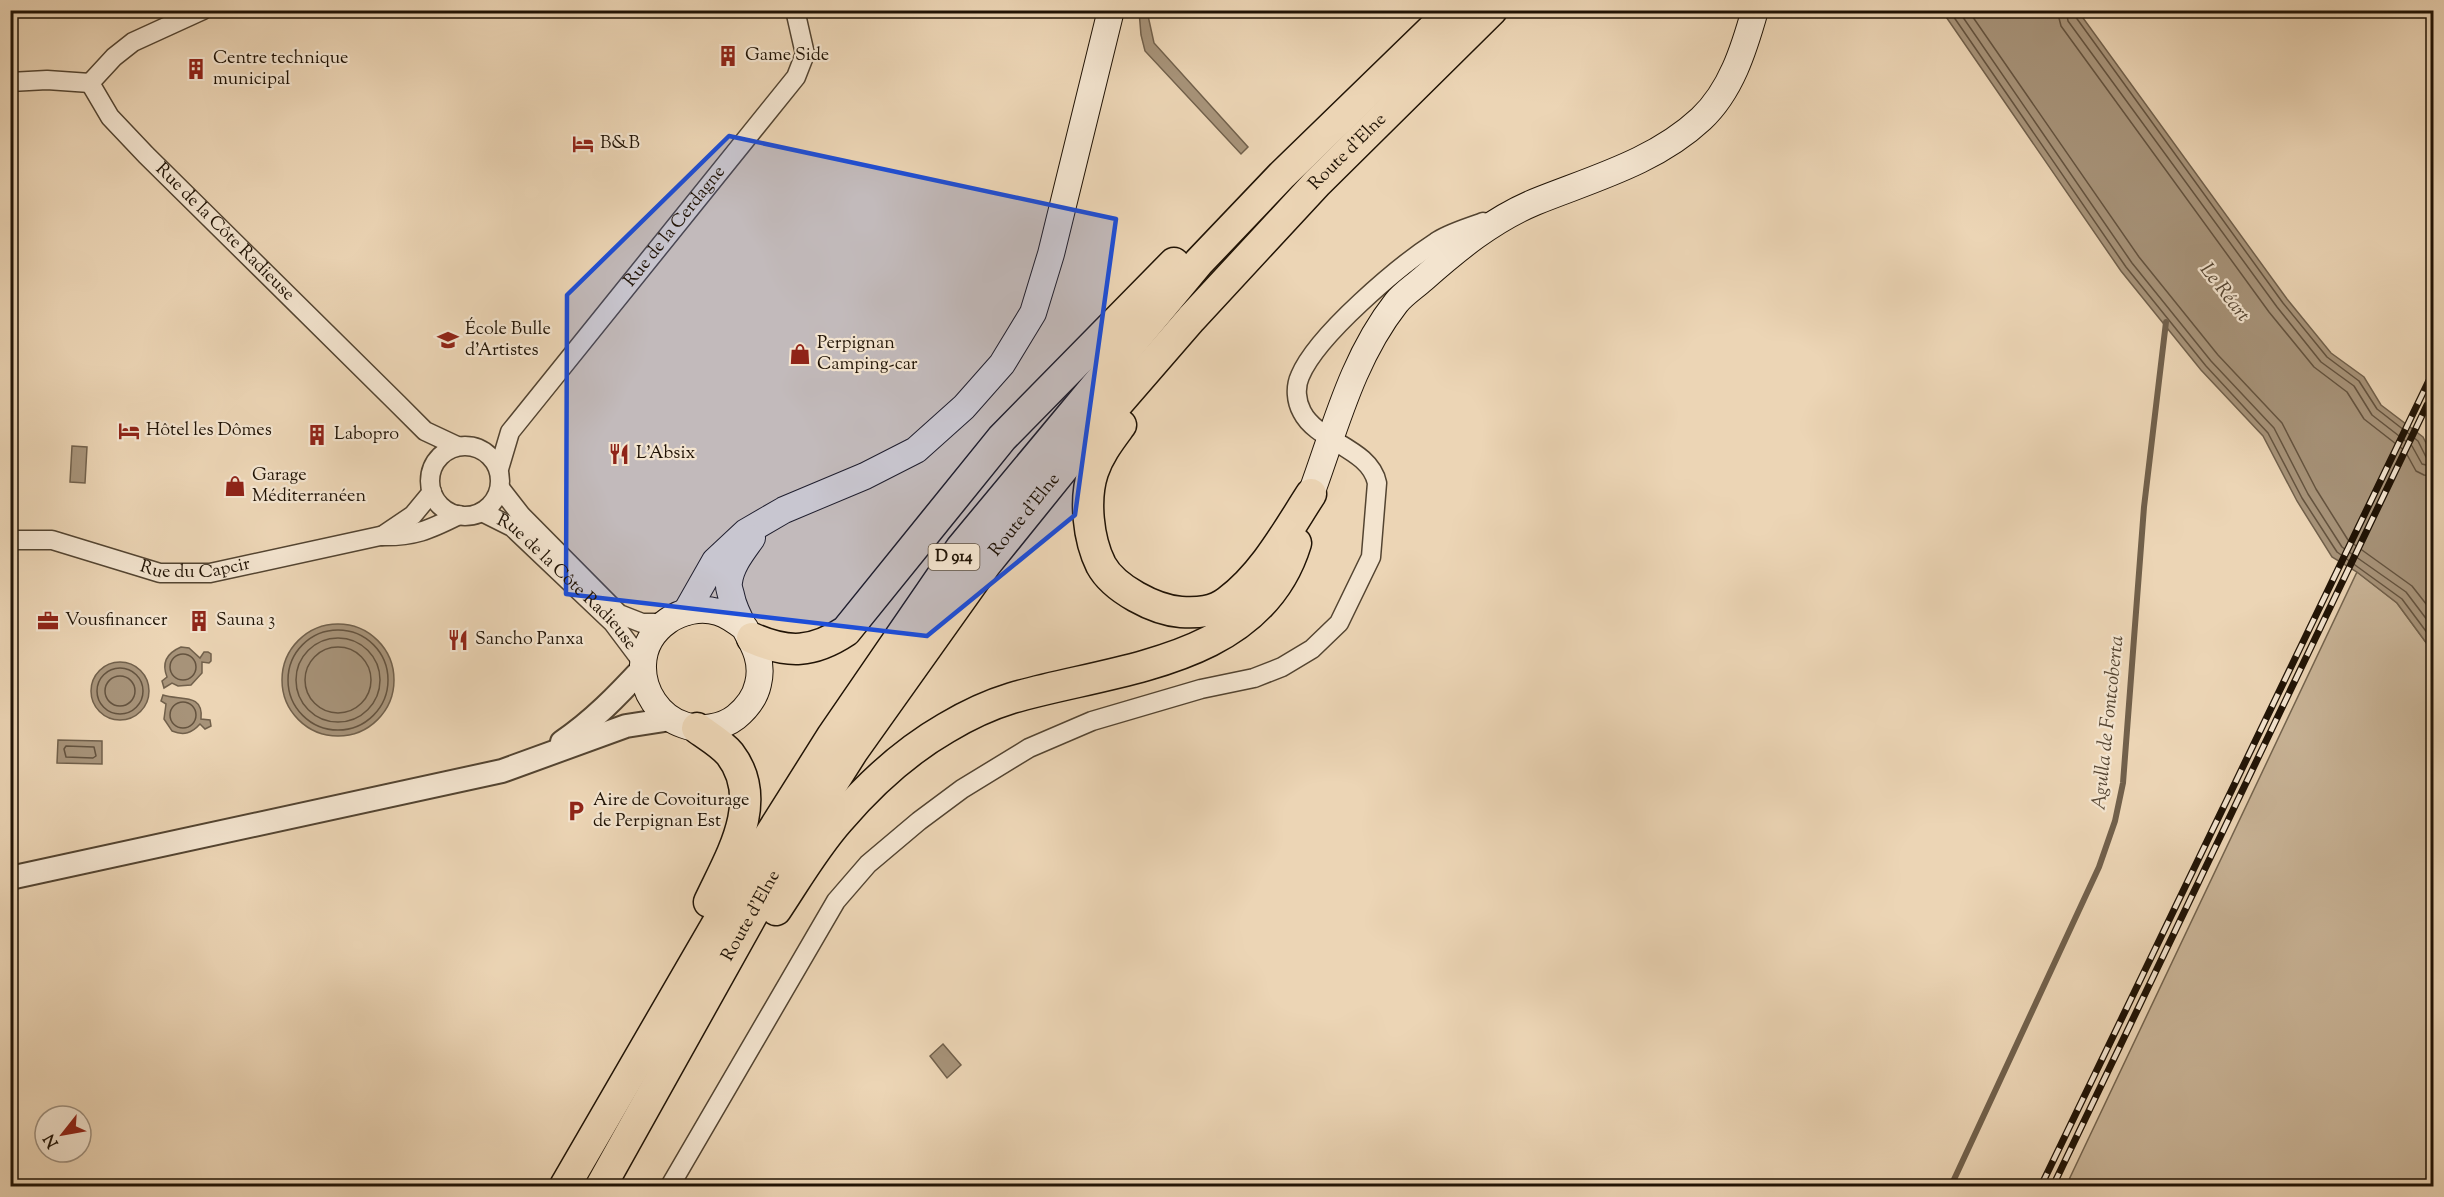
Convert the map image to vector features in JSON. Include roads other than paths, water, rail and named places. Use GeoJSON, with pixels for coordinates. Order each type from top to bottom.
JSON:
{"type":"FeatureCollection","features":[{"type":"Feature","properties":{"kind":"highway","name":"Route d'Elne"},"geometry":{"type":"LineString","coordinates":[[601,1186],[774,876],[853,751],[986,564],[1087,439],[1199,310],[1317,183],[1492,10]]}},
{"type":"Feature","properties":{"kind":"highway"},"geometry":{"type":"LineString","coordinates":[[1311,494],[1263,566],[1227,602],[1201,614],[1164,610],[1128,593],[1102,566],[1091,534],[1089,506],[1093,472],[1104,448],[1144,396],[1216,310],[1325,195],[1509,10]]}},
{"type":"Feature","properties":{"kind":"highway","name":"Route d'Elne"},"geometry":{"type":"LineString","coordinates":[[565,1186],[754,860],[832,735],[961,548],[1199,262],[1282,175],[1444,18]]}},
{"type":"Feature","properties":{"kind":"highway"},"geometry":{"type":"LineString","coordinates":[[748,633],[766,644],[796,650],[816,648],[846,631],[1002,438],[1200,238],[1319,127],[1444,18]]}},
{"type":"Feature","properties":{"kind":"highway"},"geometry":{"type":"LineString","coordinates":[[638,1119],[838,820],[888,771],[921,744],[977,712],[1011,699],[1179,656],[1231,630],[1263,604],[1289,565],[1311,494]]}},
{"type":"Feature","properties":{"kind":"highway"},"geometry":{"type":"LineString","coordinates":[[547,1186],[707,906],[739,837],[747,804],[741,772],[728,752],[684,724]]}},
{"type":"Feature","properties":{"kind":"main road"},"geometry":{"type":"LineString","coordinates":[[784,510],[757,532],[738,556],[728,583],[733,607],[759,655],[761,673],[757,692],[747,707],[733,719],[716,726],[684,724],[656,706],[646,688],[643,665],[646,648],[654,634],[675,618],[715,561],[746,532],[784,510],[865,476],[916,450],[964,407],[1002,363],[1033,313],[1051,254],[1111,10]]}},
{"type":"Feature","properties":{"kind":"main road"},"geometry":{"type":"LineString","coordinates":[[1311,494],[1332,439],[1338,415],[1364,352],[1397,302],[1459,248],[1486,228],[1532,203],[1639,160],[1671,143],[1702,118],[1732,77],[1755,10]]}},
{"type":"Feature","properties":{"kind":"main road"},"geometry":{"type":"LineString","coordinates":[[675,618],[702,610],[718,612],[732,618],[748,633]]}},
{"type":"Feature","properties":{"kind":"street"},"geometry":{"type":"LineString","coordinates":[[10,82],[47,80],[90,83],[114,57],[134,42],[203,10]]}},
{"type":"Feature","properties":{"kind":"street","name":"Rue de la Cerdagne"},"geometry":{"type":"LineString","coordinates":[[499,469],[510,432],[796,77],[805,54],[795,10]]}},
{"type":"Feature","properties":{"kind":"street","name":"Rue de la Côte Radieuse"},"geometry":{"type":"LineString","coordinates":[[90,83],[110,117],[425,431],[457,446]]}},
{"type":"Feature","properties":{"kind":"street"},"geometry":{"type":"LineString","coordinates":[[670,1186],[836,901],[868,864],[919,821],[962,789],[1029,748],[1092,721],[1201,689],[1254,678],[1312,649],[1340,623],[1371,557],[1377,483],[1375,476],[1360,459],[1310,424],[1302,413],[1297,399],[1299,377],[1328,337],[1386,278],[1438,240],[1532,203]]}},
{"type":"Feature","properties":{"kind":"street"},"geometry":{"type":"LineString","coordinates":[[425,431],[432,469]]}},
{"type":"Feature","properties":{"kind":"street","name":"Rue de la Cerdagne"},"geometry":{"type":"LineString","coordinates":[[477,447],[510,432]]}},
{"type":"Feature","properties":{"kind":"street"},"geometry":{"type":"LineString","coordinates":[[457,446],[477,447],[486,452],[499,469],[500,488],[490,506],[482,512],[471,516],[459,515],[442,508],[432,492],[430,481],[432,469],[437,459],[446,451],[457,446]]}},
{"type":"Feature","properties":{"kind":"street","name":"Rue de la Côte Radieuse"},"geometry":{"type":"LineString","coordinates":[[500,488],[521,515],[619,614],[642,623],[675,618]]}},
{"type":"Feature","properties":{"kind":"street","name":"Rue du Capcir"},"geometry":{"type":"LineString","coordinates":[[380,537],[413,515],[432,492]]}},
{"type":"Feature","properties":{"kind":"street","name":"Rue de la Côte Radieuse"},"geometry":{"type":"LineString","coordinates":[[482,512],[512,527],[613,623],[643,665]]}},
{"type":"Feature","properties":{"kind":"street","name":"Rue du Capcir"},"geometry":{"type":"LineString","coordinates":[[10,540],[52,540],[160,573],[210,573],[380,537],[406,537],[428,530],[459,515]]}},
{"type":"Feature","properties":{"kind":"street"},"geometry":{"type":"LineString","coordinates":[[533,761],[577,732],[614,700],[643,665]]}},
{"type":"Feature","properties":{"kind":"street"},"geometry":{"type":"LineString","coordinates":[[10,879],[502,771],[627,726],[684,724]]}},
{"type":"Feature","properties":{"kind":"water"},"geometry":{"type":"Polygon","coordinates":[[[1139,11],[1147,11],[1154,43],[1248,147],[1241,154],[1145,51],[1139,11]]]}},
{"type":"Feature","properties":{"kind":"water","name":"Le Réart"},"geometry":{"type":"Polygon","coordinates":[[[1942,11],[2078,11],[2287,299],[2331,353],[2364,377],[2381,405],[2423,437],[2434,459],[2433,652],[2397,603],[2357,572],[2332,557],[2297,501],[2263,436],[2201,370],[2121,271],[1942,11]]]}},
{"type":"Feature","properties":{"kind":"water"},"geometry":{"type":"Polygon","coordinates":[[[72,446],[87,447],[85,483],[70,482],[72,446]]]}},
{"type":"Feature","properties":{"kind":"water"},"geometry":{"type":"Polygon","coordinates":[[[338,624],[359,629],[377,641],[389,659],[394,680],[389,701],[377,719],[359,731],[338,736],[317,731],[299,719],[287,701],[282,680],[287,659],[299,641],[317,629],[338,624]]]}},
{"type":"Feature","properties":{"kind":"water"},"geometry":{"type":"Polygon","coordinates":[[[181,647],[189,648],[200,658],[204,652],[208,652],[211,654],[211,661],[202,662],[202,673],[191,685],[178,686],[172,683],[164,688],[162,681],[167,677],[166,659],[181,647]]]}},
{"type":"Feature","properties":{"kind":"water"},"geometry":{"type":"Polygon","coordinates":[[[120,662],[131,664],[141,670],[147,680],[149,691],[147,702],[141,712],[131,718],[120,720],[109,718],[99,712],[93,702],[91,691],[93,680],[99,670],[109,664],[120,662]]]}},
{"type":"Feature","properties":{"kind":"water"},"geometry":{"type":"Polygon","coordinates":[[[163,695],[195,701],[201,710],[201,719],[210,720],[211,726],[205,729],[200,724],[194,730],[184,733],[172,731],[164,719],[166,704],[161,701],[163,695]]]}},
{"type":"Feature","properties":{"kind":"water"},"geometry":{"type":"Polygon","coordinates":[[[58,740],[102,741],[102,764],[57,763],[58,740]]]}},
{"type":"Feature","properties":{"kind":"water"},"geometry":{"type":"Polygon","coordinates":[[[943,1044],[961,1065],[947,1078],[930,1056],[943,1044]]]}},
{"type":"Feature","properties":{"kind":"waterway","name":"Agulla de Fontcoberta"},"geometry":{"type":"LineString","coordinates":[[1951,1186],[2099,867],[2115,821],[2123,783],[2144,507],[2166,322]]}},
{"type":"Feature","properties":{"kind":"railway"},"geometry":{"type":"LineString","coordinates":[[2041,1186],[2434,370]]}},
{"type":"Feature","properties":{"kind":"railway"},"geometry":{"type":"LineString","coordinates":[[2053,1186],[2427,405]]}},
{"type":"Feature","properties":{"kind":"place","name":"Game Side"},"geometry":{"type":"Point","coordinates":[728,56]}},
{"type":"Feature","properties":{"kind":"place","name":"Centre technique municipal"},"geometry":{"type":"Point","coordinates":[196,69]}},
{"type":"Feature","properties":{"kind":"place","name":"B&B"},"geometry":{"type":"Point","coordinates":[583,144]}},
{"type":"Feature","properties":{"kind":"place","name":"École Bulle d'Artistes"},"geometry":{"type":"Point","coordinates":[448,340]}},
{"type":"Feature","properties":{"kind":"place","name":"Perpignan Camping-car"},"geometry":{"type":"Point","coordinates":[800,354]}},
{"type":"Feature","properties":{"kind":"place","name":"Hôtel les Dômes"},"geometry":{"type":"Point","coordinates":[129,431]}},
{"type":"Feature","properties":{"kind":"place","name":"Labopro"},"geometry":{"type":"Point","coordinates":[317,435]}},
{"type":"Feature","properties":{"kind":"place","name":"L'Absix"},"geometry":{"type":"Point","coordinates":[619,454]}},
{"type":"Feature","properties":{"kind":"place","name":"Garage Méditerranéen"},"geometry":{"type":"Point","coordinates":[235,486]}},
{"type":"Feature","properties":{"kind":"place","name":"Vousfinancer"},"geometry":{"type":"Point","coordinates":[48,621]}},
{"type":"Feature","properties":{"kind":"place","name":"Sauna 3"},"geometry":{"type":"Point","coordinates":[199,621]}},
{"type":"Feature","properties":{"kind":"place","name":"Sancho Panxa"},"geometry":{"type":"Point","coordinates":[458,640]}},
{"type":"Feature","properties":{"kind":"place","name":"Aire de Covoiturage de Perpignan Est"},"geometry":{"type":"Point","coordinates":[576,811]}}]}
